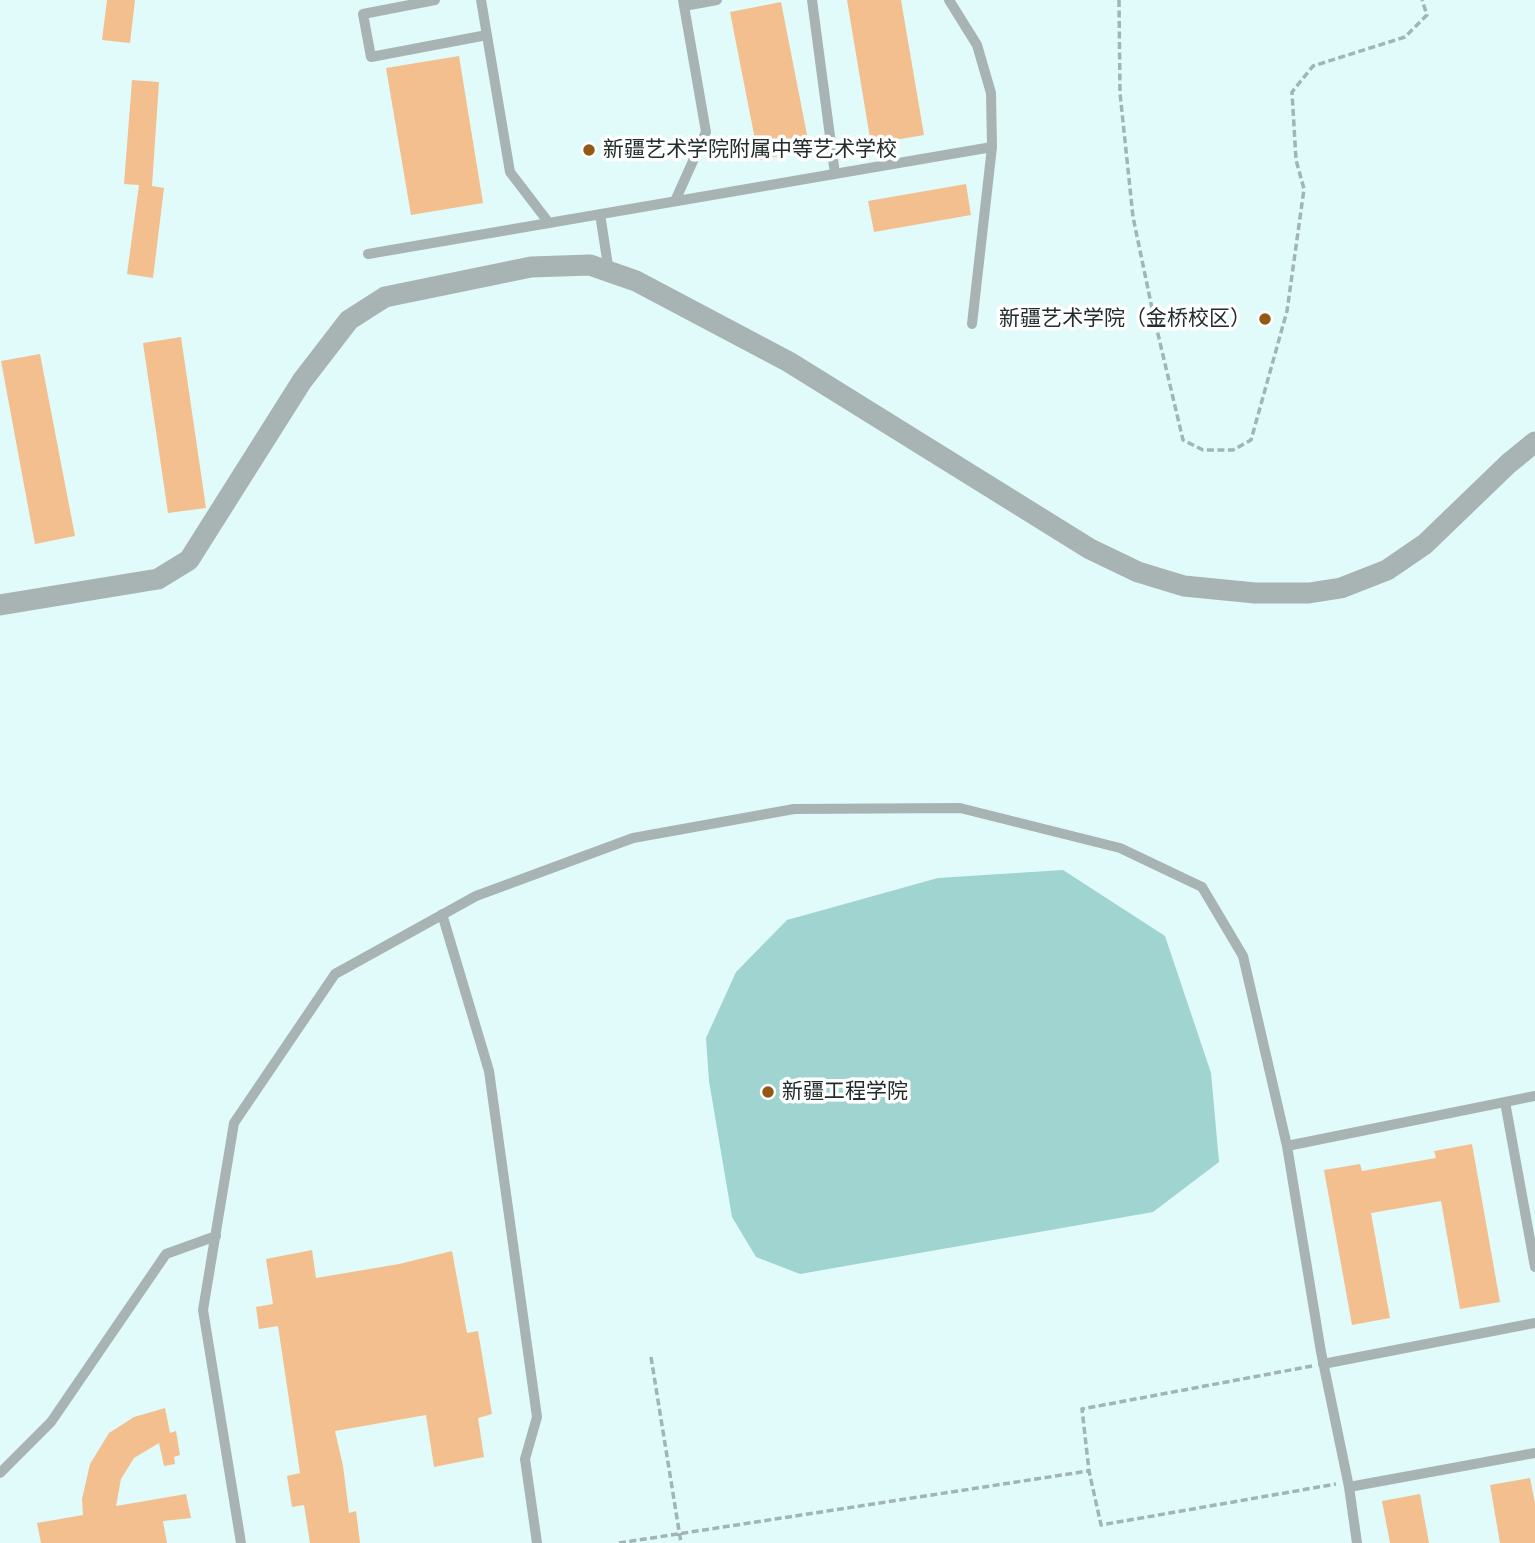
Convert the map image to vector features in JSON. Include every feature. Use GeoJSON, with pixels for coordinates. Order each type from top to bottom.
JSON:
{"type":"FeatureCollection","features":[{"type":"Feature","properties":{"kind":"street"},"geometry":{"type":"LineString","coordinates":[[0,605],[158,579],[189,560],[302,381],[349,320],[384,297],[531,267],[590,265],[636,281],[789,362],[1090,549],[1138,572],[1184,586],[1255,593],[1309,593],[1341,588],[1387,570],[1425,544],[1508,464],[1535,442]]}},
{"type":"Feature","properties":{"kind":"lane"},"geometry":{"type":"LineString","coordinates":[[435,0],[363,14],[371,57],[487,35]]}},
{"type":"Feature","properties":{"kind":"lane"},"geometry":{"type":"LineString","coordinates":[[481,0],[510,172],[548,223]]}},
{"type":"Feature","properties":{"kind":"lane"},"geometry":{"type":"LineString","coordinates":[[675,201],[706,132],[684,3],[716,0]]}},
{"type":"Feature","properties":{"kind":"lane"},"geometry":{"type":"LineString","coordinates":[[812,0],[835,174]]}},
{"type":"Feature","properties":{"kind":"lane"},"geometry":{"type":"LineString","coordinates":[[949,0],[977,45],[991,93],[992,147],[972,324]]}},
{"type":"Feature","properties":{"kind":"lane"},"geometry":{"type":"LineString","coordinates":[[369,254],[992,147]]}},
{"type":"Feature","properties":{"kind":"lane"},"geometry":{"type":"LineString","coordinates":[[600,214],[609,272]]}},
{"type":"Feature","properties":{"kind":"lane"},"geometry":{"type":"LineString","coordinates":[[241,1543],[203,1310],[234,1123],[335,974],[475,896],[633,838],[794,809],[960,808],[1119,848],[1202,887],[1243,956],[1287,1146],[1321,1352],[1349,1484],[1357,1543]]}},
{"type":"Feature","properties":{"kind":"lane"},"geometry":{"type":"LineString","coordinates":[[442,914],[489,1071],[537,1417],[525,1459],[537,1543]]}},
{"type":"Feature","properties":{"kind":"lane"},"geometry":{"type":"LineString","coordinates":[[1287,1146],[1535,1096]]}},
{"type":"Feature","properties":{"kind":"lane"},"geometry":{"type":"LineString","coordinates":[[1505,1102],[1535,1266]]}},
{"type":"Feature","properties":{"kind":"lane"},"geometry":{"type":"LineString","coordinates":[[0,1473],[51,1422],[166,1254],[216,1236]]}},
{"type":"Feature","properties":{"kind":"lane"},"geometry":{"type":"LineString","coordinates":[[1323,1364],[1535,1323]]}},
{"type":"Feature","properties":{"kind":"lane"},"geometry":{"type":"LineString","coordinates":[[1349,1484],[1535,1453]]}},
{"type":"Feature","properties":{"kind":"path"},"geometry":{"type":"LineString","coordinates":[[1119,0],[1121,93],[1133,217],[1183,440],[1203,450],[1233,450],[1251,440],[1287,311],[1304,189],[1296,160],[1292,92],[1313,66],[1405,37],[1427,15],[1422,0]]}},
{"type":"Feature","properties":{"kind":"path"},"geometry":{"type":"LineString","coordinates":[[651,1357],[681,1543]]}},
{"type":"Feature","properties":{"kind":"path"},"geometry":{"type":"LineString","coordinates":[[1323,1364],[1082,1409],[1089,1471],[1101,1525],[1349,1484]]}},
{"type":"Feature","properties":{"kind":"path"},"geometry":{"type":"LineString","coordinates":[[619,1543],[1089,1471]]}},
{"type":"Feature","properties":{"kind":"shaded area"},"geometry":{"type":"Polygon","coordinates":[[[1063,870],[1165,936],[1211,1073],[1219,1162],[1153,1212],[800,1274],[756,1257],[732,1217],[709,1081],[706,1038],[736,972],[787,920],[938,878],[1063,870]]]}},
{"type":"Feature","properties":{"kind":"building"},"geometry":{"type":"Polygon","coordinates":[[[107,0],[135,0],[130,43],[102,40],[107,0]]]}},
{"type":"Feature","properties":{"kind":"building"},"geometry":{"type":"Polygon","coordinates":[[[847,0],[901,0],[924,135],[871,144],[847,0]]]}},
{"type":"Feature","properties":{"kind":"building"},"geometry":{"type":"Polygon","coordinates":[[[781,2],[810,150],[759,160],[730,12],[781,2]]]}},
{"type":"Feature","properties":{"kind":"building"},"geometry":{"type":"Polygon","coordinates":[[[459,56],[483,203],[411,215],[386,68],[459,56]]]}},
{"type":"Feature","properties":{"kind":"building"},"geometry":{"type":"Polygon","coordinates":[[[132,80],[159,82],[152,186],[164,188],[153,278],[127,274],[139,185],[124,184],[132,80]]]}},
{"type":"Feature","properties":{"kind":"building"},"geometry":{"type":"Polygon","coordinates":[[[966,184],[971,215],[874,232],[868,201],[966,184]]]}},
{"type":"Feature","properties":{"kind":"building"},"geometry":{"type":"Polygon","coordinates":[[[181,337],[206,508],[168,513],[143,343],[181,337]]]}},
{"type":"Feature","properties":{"kind":"building"},"geometry":{"type":"Polygon","coordinates":[[[40,354],[75,536],[35,544],[1,361],[40,354]]]}},
{"type":"Feature","properties":{"kind":"building"},"geometry":{"type":"Polygon","coordinates":[[[1472,1144],[1500,1302],[1460,1309],[1441,1201],[1371,1213],[1390,1318],[1352,1325],[1324,1170],[1360,1164],[1362,1171],[1436,1158],[1434,1151],[1472,1144]]]}},
{"type":"Feature","properties":{"kind":"building"},"geometry":{"type":"Polygon","coordinates":[[[312,1250],[316,1278],[399,1264],[452,1251],[467,1333],[478,1331],[492,1414],[478,1418],[484,1457],[434,1467],[426,1415],[335,1431],[349,1513],[356,1511],[360,1543],[310,1543],[304,1505],[292,1507],[287,1476],[300,1473],[278,1326],[259,1329],[256,1307],[273,1304],[266,1259],[312,1250]]]}},
{"type":"Feature","properties":{"kind":"building"},"geometry":{"type":"Polygon","coordinates":[[[165,1408],[170,1433],[176,1431],[180,1455],[174,1457],[175,1464],[164,1466],[159,1443],[134,1458],[121,1479],[116,1506],[186,1494],[191,1518],[163,1521],[167,1543],[41,1543],[37,1523],[83,1515],[82,1499],[90,1464],[109,1433],[134,1417],[165,1408]]]}},
{"type":"Feature","properties":{"kind":"building"},"geometry":{"type":"Polygon","coordinates":[[[1530,1478],[1535,1503],[1535,1543],[1500,1543],[1490,1485],[1530,1478]]]}},
{"type":"Feature","properties":{"kind":"building"},"geometry":{"type":"Polygon","coordinates":[[[1420,1494],[1429,1543],[1390,1543],[1382,1501],[1420,1494]]]}},
{"type":"Feature","properties":{"kind":"place","name":"新疆艺术学院附属中等艺术学校"},"geometry":{"type":"Point","coordinates":[589,150]}},
{"type":"Feature","properties":{"kind":"place","name":"新疆艺术学院（金桥校区）"},"geometry":{"type":"Point","coordinates":[1265,319]}},
{"type":"Feature","properties":{"kind":"place","name":"新疆工程学院"},"geometry":{"type":"Point","coordinates":[768,1092]}}]}
